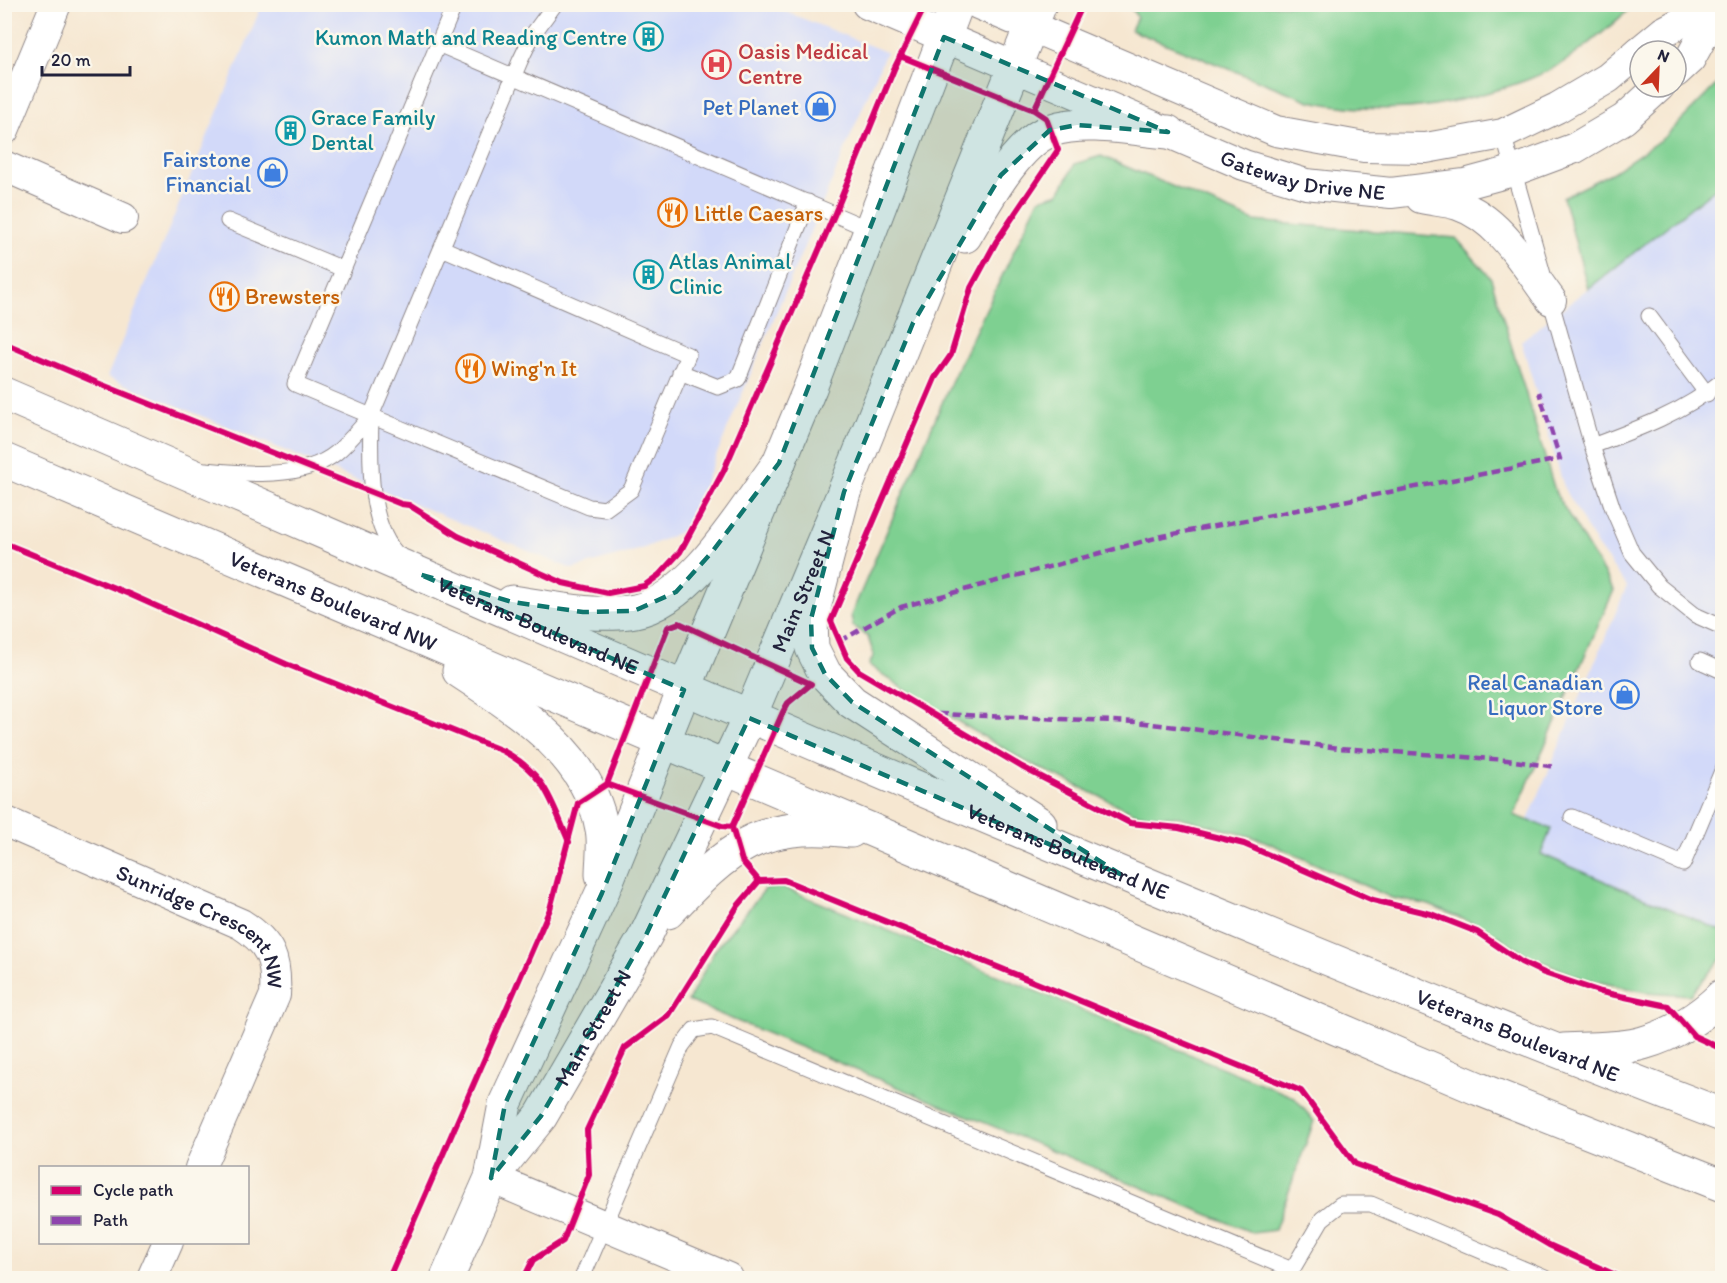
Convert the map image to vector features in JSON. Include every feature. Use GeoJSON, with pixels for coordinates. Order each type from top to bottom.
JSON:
{"type":"FeatureCollection","features":[{"type":"Feature","properties":{"kind":"main road","name":"Main Street N"},"geometry":{"type":"LineString","coordinates":[[447,1278],[491,1178],[505,1104],[602,892],[779,463],[957,4]]}},
{"type":"Feature","properties":{"kind":"main road","name":"Main Street N"},"geometry":{"type":"LineString","coordinates":[[491,1178],[541,1116],[646,935],[727,768],[844,492],[1035,16]]}},
{"type":"Feature","properties":{"kind":"main road"},"geometry":{"type":"LineString","coordinates":[[913,323],[1001,175],[1032,142],[1050,130],[1077,125],[1167,132]]}},
{"type":"Feature","properties":{"kind":"main road"},"geometry":{"type":"LineString","coordinates":[[4,394],[419,573],[512,602],[583,612],[634,611],[655,605],[676,592],[712,552],[779,463]]}},
{"type":"Feature","properties":{"kind":"main road","name":"Veterans Boulevard NW"},"geometry":{"type":"LineString","coordinates":[[4,460],[727,768]]}},
{"type":"Feature","properties":{"kind":"main road"},"geometry":{"type":"LineString","coordinates":[[844,492],[811,619],[812,648],[825,674],[852,702],[1120,874]]}},
{"type":"Feature","properties":{"kind":"main road","name":"Veterans Boulevard NE"},"geometry":{"type":"LineString","coordinates":[[419,573],[749,718],[1120,874],[1557,1051],[1722,1115]]}},
{"type":"Feature","properties":{"kind":"main road"},"geometry":{"type":"LineString","coordinates":[[390,625],[509,705],[554,742],[585,779],[603,832],[602,892]]}},
{"type":"Feature","properties":{"kind":"main road"},"geometry":{"type":"LineString","coordinates":[[727,768],[1479,1089],[1722,1185]]}},
{"type":"Feature","properties":{"kind":"main road"},"geometry":{"type":"LineString","coordinates":[[646,935],[701,877],[738,846],[781,830],[814,826],[881,834]]}},
{"type":"Feature","properties":{"kind":"main road"},"geometry":{"type":"LineString","coordinates":[[1557,1051],[1642,1043],[1708,1010],[1722,996]]}},
{"type":"Feature","properties":{"kind":"street"},"geometry":{"type":"LineString","coordinates":[[4,130],[56,4]]}},
{"type":"Feature","properties":{"kind":"street","name":"Gateway Drive NE"},"geometry":{"type":"LineString","coordinates":[[867,4],[1245,165],[1306,184],[1392,193],[1465,184],[1513,171],[1575,148],[1624,119],[1646,99]]}},
{"type":"Feature","properties":{"kind":"street","name":"Gateway Drive NE"},"geometry":{"type":"LineString","coordinates":[[978,4],[1035,16],[1276,130],[1364,147],[1426,148],[1503,134],[1557,108],[1608,78],[1628,61]]}},
{"type":"Feature","properties":{"kind":"street","name":"Gateway Drive NE"},"geometry":{"type":"LineString","coordinates":[[1655,39],[1663,32],[1716,4]]}},
{"type":"Feature","properties":{"kind":"street"},"geometry":{"type":"LineString","coordinates":[[1688,60],[1720,4]]}},
{"type":"Feature","properties":{"kind":"street"},"geometry":{"type":"LineString","coordinates":[[4,166],[123,218]]}},
{"type":"Feature","properties":{"kind":"street"},"geometry":{"type":"LineString","coordinates":[[1392,193],[1458,205],[1483,220],[1509,244],[1551,300]]}},
{"type":"Feature","properties":{"kind":"street","name":"Sunridge Crescent NW"},"geometry":{"type":"LineString","coordinates":[[4,821],[241,924],[258,935],[270,952],[276,971],[275,995],[200,1166]]}},
{"type":"Feature","properties":{"kind":"street"},"geometry":{"type":"LineString","coordinates":[[491,1178],[728,1278]]}},
{"type":"Feature","properties":{"kind":"street"},"geometry":{"type":"LineString","coordinates":[[152,1278],[167,1244]]}},
{"type":"Feature","properties":{"kind":"lane"},"geometry":{"type":"LineString","coordinates":[[442,248],[688,355],[631,490],[605,509],[589,507],[294,384],[455,4]]}},
{"type":"Feature","properties":{"kind":"lane"},"geometry":{"type":"LineString","coordinates":[[167,464],[207,470],[263,473],[309,467],[335,454],[371,416],[514,76],[533,34],[555,4]]}},
{"type":"Feature","properties":{"kind":"lane"},"geometry":{"type":"LineString","coordinates":[[438,44],[871,230]]}},
{"type":"Feature","properties":{"kind":"lane"},"geometry":{"type":"LineString","coordinates":[[1503,134],[1592,446],[1613,509],[1632,553],[1659,586],[1695,615],[1722,627]]}},
{"type":"Feature","properties":{"kind":"lane"},"geometry":{"type":"LineString","coordinates":[[680,372],[718,387],[738,379],[808,202]]}},
{"type":"Feature","properties":{"kind":"lane"},"geometry":{"type":"LineString","coordinates":[[228,221],[343,269]]}},
{"type":"Feature","properties":{"kind":"lane"},"geometry":{"type":"LineString","coordinates":[[1649,316],[1707,394]]}},
{"type":"Feature","properties":{"kind":"lane"},"geometry":{"type":"LineString","coordinates":[[1592,446],[1652,423],[1707,394],[1722,381]]}},
{"type":"Feature","properties":{"kind":"lane"},"geometry":{"type":"LineString","coordinates":[[371,416],[370,468],[381,527],[393,551],[419,573]]}},
{"type":"Feature","properties":{"kind":"lane"},"geometry":{"type":"LineString","coordinates":[[1700,661],[1722,671]]}},
{"type":"Feature","properties":{"kind":"lane"},"geometry":{"type":"LineString","coordinates":[[1572,817],[1683,864],[1722,771]]}},
{"type":"Feature","properties":{"kind":"lane"},"geometry":{"type":"LineString","coordinates":[[582,1278],[682,1046],[694,1030],[712,1027],[1290,1274],[1322,1219],[1341,1204],[1371,1204],[1545,1278]]}},
{"type":"Feature","properties":{"kind":"highlighted area"},"geometry":{"type":"Polygon","coordinates":[[[944,37],[1168,132],[1077,125],[1050,130],[1001,175],[913,323],[844,492],[811,619],[812,648],[825,674],[852,702],[1120,874],[749,718],[646,935],[541,1116],[491,1178],[505,1104],[602,893],[684,690],[419,574],[512,602],[583,612],[634,611],[676,592],[712,552],[779,463],[944,37]]]}},
{"type":"Feature","properties":{"kind":"shaded area"},"geometry":{"type":"Polygon","coordinates":[[[262,5],[769,5],[886,52],[685,530],[642,549],[572,569],[107,377],[262,5]]]}},
{"type":"Feature","properties":{"kind":"shaded area"},"geometry":{"type":"Polygon","coordinates":[[[1722,183],[1722,931],[1540,854],[1551,829],[1528,820],[1627,586],[1595,543],[1564,487],[1521,341],[1722,183]]]}},
{"type":"Feature","properties":{"kind":"green space"},"geometry":{"type":"Polygon","coordinates":[[[1129,5],[1634,5],[1576,54],[1558,66],[1528,80],[1443,104],[1377,109],[1310,101],[1131,30],[1137,17],[1129,5]]]}},
{"type":"Feature","properties":{"kind":"green space"},"geometry":{"type":"Polygon","coordinates":[[[1722,79],[1722,183],[1588,289],[1563,197],[1613,172],[1666,136],[1722,79]]]}},
{"type":"Feature","properties":{"kind":"green space"},"geometry":{"type":"Polygon","coordinates":[[[1101,156],[1254,221],[1456,238],[1491,278],[1556,494],[1614,590],[1514,815],[1551,829],[1541,854],[1722,931],[1722,958],[1690,995],[1645,992],[1581,978],[1527,955],[1489,930],[1429,905],[1392,898],[1260,839],[1179,817],[1137,814],[1025,761],[913,695],[869,665],[874,655],[868,637],[853,626],[851,615],[951,382],[1039,199],[1059,193],[1075,164],[1101,156]]]}},
{"type":"Feature","properties":{"kind":"green space"},"geometry":{"type":"Polygon","coordinates":[[[782,887],[1294,1097],[1314,1121],[1275,1230],[1253,1233],[688,1001],[715,950],[766,888],[782,887]]]}},
{"type":"Feature","properties":{"kind":"marked path"},"geometry":{"type":"LineString","coordinates":[[840,641],[901,607],[1163,536],[1560,459],[1539,392]]}},
{"type":"Feature","properties":{"kind":"marked path"},"geometry":{"type":"LineString","coordinates":[[938,714],[1137,722],[1339,748],[1507,760],[1556,767]]}},
{"type":"Feature","properties":{"kind":"cycle path"},"geometry":{"type":"LineString","coordinates":[[4,343],[95,382],[401,504],[409,505],[458,536],[563,583],[608,593],[644,586],[659,575],[680,552],[724,470],[835,213],[894,69],[926,4]]}},
{"type":"Feature","properties":{"kind":"cycle path"},"geometry":{"type":"LineString","coordinates":[[1034,110],[1083,4]]}},
{"type":"Feature","properties":{"kind":"cycle path"},"geometry":{"type":"LineString","coordinates":[[900,56],[1034,110],[1046,118],[1058,150],[996,242],[971,288],[951,355],[935,378],[831,621],[847,658],[859,671],[1022,767],[1130,823],[1179,828],[1244,844],[1373,900],[1431,914],[1477,932],[1521,962],[1544,973],[1601,992],[1668,1006],[1694,1036],[1722,1049]]}},
{"type":"Feature","properties":{"kind":"cycle path"},"geometry":{"type":"LineString","coordinates":[[4,543],[129,594],[286,664],[503,751],[529,769],[538,779],[552,801],[569,842]]}},
{"type":"Feature","properties":{"kind":"cycle path"},"geometry":{"type":"LineString","coordinates":[[389,1278],[550,909],[578,803],[607,784],[668,627],[679,623],[811,684],[788,703],[783,712],[732,827],[742,861],[759,881]]}},
{"type":"Feature","properties":{"kind":"cycle path"},"geometry":{"type":"LineString","coordinates":[[607,784],[722,826],[732,827]]}},
{"type":"Feature","properties":{"kind":"cycle path"},"geometry":{"type":"LineString","coordinates":[[524,1278],[533,1260],[563,1241],[589,1175],[587,1130],[625,1048],[669,1015],[737,907],[759,881],[784,880],[1301,1091],[1355,1164],[1498,1215],[1549,1245],[1622,1278]]}},
{"type":"Feature","properties":{"kind":"place","name":"Kumon Math and Reading Centre"},"geometry":{"type":"Point","coordinates":[648,37]}},
{"type":"Feature","properties":{"kind":"place","name":"Oasis Medical Centre"},"geometry":{"type":"Point","coordinates":[717,64]}},
{"type":"Feature","properties":{"kind":"place","name":"Pet Planet"},"geometry":{"type":"Point","coordinates":[820,107]}},
{"type":"Feature","properties":{"kind":"place","name":"Grace Family Dental"},"geometry":{"type":"Point","coordinates":[290,130]}},
{"type":"Feature","properties":{"kind":"place","name":"Fairstone Financial"},"geometry":{"type":"Point","coordinates":[272,172]}},
{"type":"Feature","properties":{"kind":"place","name":"Little Caesars"},"geometry":{"type":"Point","coordinates":[673,213]}},
{"type":"Feature","properties":{"kind":"place","name":"Atlas Animal Clinic"},"geometry":{"type":"Point","coordinates":[648,274]}},
{"type":"Feature","properties":{"kind":"place","name":"Brewsters"},"geometry":{"type":"Point","coordinates":[224,296]}},
{"type":"Feature","properties":{"kind":"place","name":"Wing'n It"},"geometry":{"type":"Point","coordinates":[470,368]}},
{"type":"Feature","properties":{"kind":"place","name":"Real Canadian Liquor Store"},"geometry":{"type":"Point","coordinates":[1624,695]}}]}
